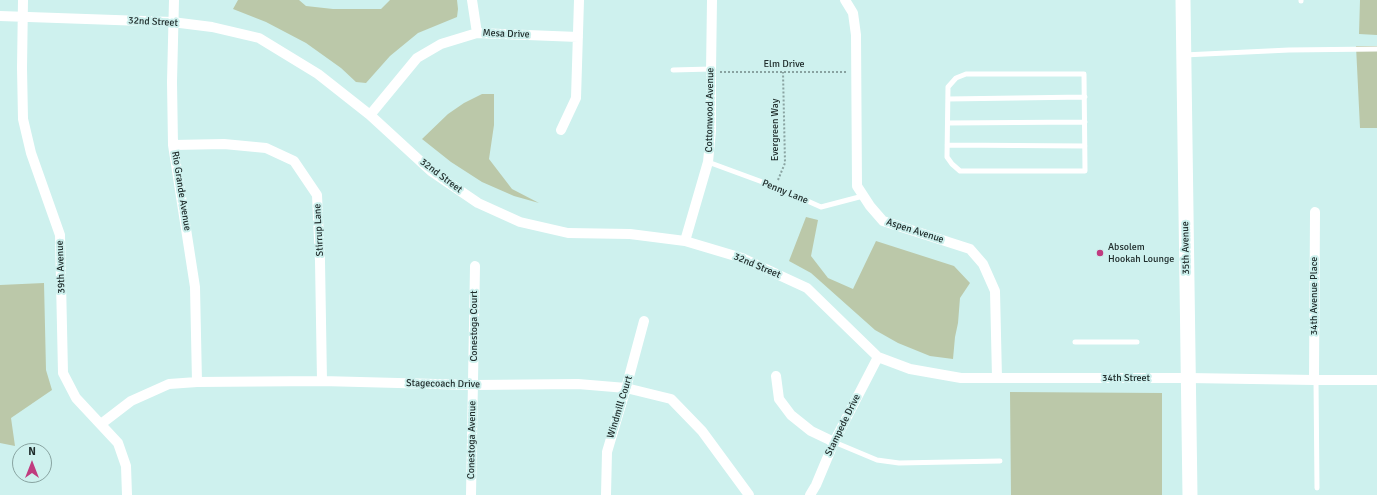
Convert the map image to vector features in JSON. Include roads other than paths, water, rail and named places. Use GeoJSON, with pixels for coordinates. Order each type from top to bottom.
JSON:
{"type":"FeatureCollection","features":[{"type":"Feature","properties":{"kind":"main road","name":"35th Avenue"},"geometry":{"type":"LineString","coordinates":[[1183,0],[1190,495]]}},
{"type":"Feature","properties":{"kind":"street","name":"39th Avenue"},"geometry":{"type":"LineString","coordinates":[[23,0],[23,118],[31,152],[60,235],[64,373],[76,398],[118,443],[126,466],[127,495]]}},
{"type":"Feature","properties":{"kind":"street","name":"Rio Grande Avenue"},"geometry":{"type":"LineString","coordinates":[[174,0],[172,22],[173,145],[195,287],[197,382]]}},
{"type":"Feature","properties":{"kind":"street"},"geometry":{"type":"LineString","coordinates":[[472,0],[477,33]]}},
{"type":"Feature","properties":{"kind":"street"},"geometry":{"type":"LineString","coordinates":[[561,130],[576,98],[579,0]]}},
{"type":"Feature","properties":{"kind":"street","name":"Cottonwood Avenue"},"geometry":{"type":"LineString","coordinates":[[685,241],[708,162],[711,131],[712,0]]}},
{"type":"Feature","properties":{"kind":"street","name":"Aspen Avenue"},"geometry":{"type":"LineString","coordinates":[[845,0],[853,13],[856,35],[857,186],[870,206],[883,221],[970,249],[983,264],[995,291],[997,378]]}},
{"type":"Feature","properties":{"kind":"street","name":"32nd Street"},"geometry":{"type":"LineString","coordinates":[[0,16],[172,22],[212,27],[259,38],[318,74],[370,115],[431,171],[478,203],[520,222],[568,233],[630,234],[685,241],[742,258],[807,288],[878,356]]}},
{"type":"Feature","properties":{"kind":"street","name":"Mesa Drive"},"geometry":{"type":"LineString","coordinates":[[370,115],[417,58],[441,44],[477,33],[578,37]]}},
{"type":"Feature","properties":{"kind":"street","name":"Stirrup Lane"},"geometry":{"type":"LineString","coordinates":[[173,145],[224,144],[266,148],[294,161],[317,195],[320,261],[322,381]]}},
{"type":"Feature","properties":{"kind":"street","name":"34th Avenue Place"},"geometry":{"type":"LineString","coordinates":[[1315,212],[1315,380]]}},
{"type":"Feature","properties":{"kind":"street","name":"Conestoga Court"},"geometry":{"type":"LineString","coordinates":[[474,385],[475,266]]}},
{"type":"Feature","properties":{"kind":"street","name":"Windmill Court"},"geometry":{"type":"LineString","coordinates":[[606,495],[607,452],[644,321]]}},
{"type":"Feature","properties":{"kind":"street","name":"34th Street"},"geometry":{"type":"LineString","coordinates":[[878,356],[910,370],[960,378],[1377,380]]}},
{"type":"Feature","properties":{"kind":"street","name":"Stampede Drive"},"geometry":{"type":"LineString","coordinates":[[810,495],[816,485],[834,442],[878,356]]}},
{"type":"Feature","properties":{"kind":"street"},"geometry":{"type":"LineString","coordinates":[[776,376],[778,399],[791,415],[811,431],[834,442]]}},
{"type":"Feature","properties":{"kind":"street","name":"Stagecoach Drive"},"geometry":{"type":"LineString","coordinates":[[101,424],[131,401],[169,384],[197,382],[322,381],[474,385],[578,384],[626,388],[670,399],[702,431],[749,495]]}},
{"type":"Feature","properties":{"kind":"street","name":"Conestoga Avenue"},"geometry":{"type":"LineString","coordinates":[[471,495],[474,385]]}},
{"type":"Feature","properties":{"kind":"lane"},"geometry":{"type":"LineString","coordinates":[[1183,55],[1289,50],[1377,49]]}},
{"type":"Feature","properties":{"kind":"lane"},"geometry":{"type":"LineString","coordinates":[[673,70],[711,71]]}},
{"type":"Feature","properties":{"kind":"lane"},"geometry":{"type":"LineString","coordinates":[[966,74],[1084,74],[1085,171],[960,171],[947,157],[948,99],[948,86],[956,78],[966,74]]}},
{"type":"Feature","properties":{"kind":"lane"},"geometry":{"type":"LineString","coordinates":[[948,99],[1085,98]]}},
{"type":"Feature","properties":{"kind":"lane"},"geometry":{"type":"LineString","coordinates":[[948,123],[1085,122]]}},
{"type":"Feature","properties":{"kind":"lane"},"geometry":{"type":"LineString","coordinates":[[947,145],[1085,146]]}},
{"type":"Feature","properties":{"kind":"lane","name":"Penny Lane"},"geometry":{"type":"LineString","coordinates":[[708,162],[776,187],[821,206],[863,196]]}},
{"type":"Feature","properties":{"kind":"lane"},"geometry":{"type":"LineString","coordinates":[[1075,342],[1137,342]]}},
{"type":"Feature","properties":{"kind":"lane"},"geometry":{"type":"LineString","coordinates":[[1315,380],[1317,488]]}},
{"type":"Feature","properties":{"kind":"lane"},"geometry":{"type":"LineString","coordinates":[[834,442],[877,460],[899,463],[1000,461]]}},
{"type":"Feature","properties":{"kind":"place","name":"Absolem Hookah Lounge"},"geometry":{"type":"Point","coordinates":[1100,253]}}]}
